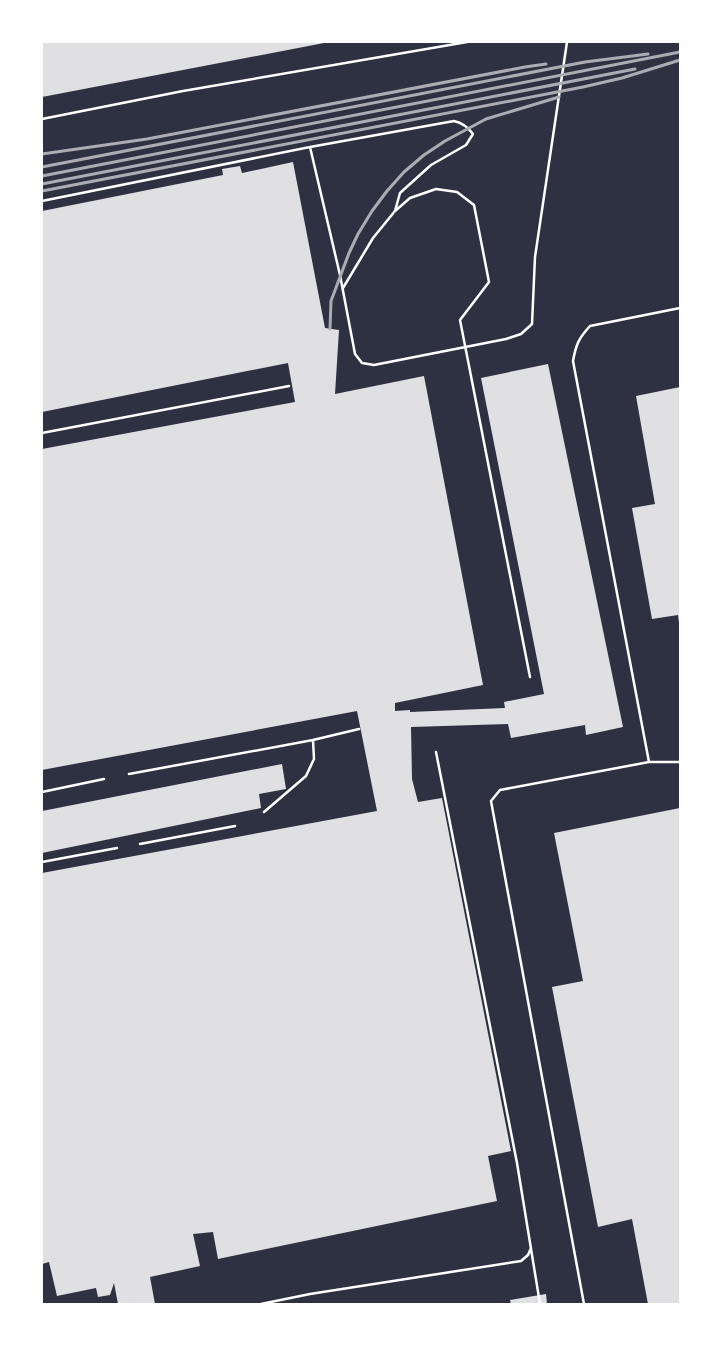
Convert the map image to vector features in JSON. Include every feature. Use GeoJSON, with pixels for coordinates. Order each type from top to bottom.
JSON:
{"type":"FeatureCollection","features":[{"type":"Feature","properties":{"kind":"lane"},"geometry":{"type":"LineString","coordinates":[[42,119],[183,91],[467,42]]}},
{"type":"Feature","properties":{"kind":"lane"},"geometry":{"type":"LineString","coordinates":[[310,148],[342,288],[355,354],[362,363],[374,366],[506,339],[521,334],[532,324],[535,257],[567,42]]}},
{"type":"Feature","properties":{"kind":"lane"},"geometry":{"type":"LineString","coordinates":[[42,201],[454,121],[461,123],[468,128],[473,134],[466,145],[431,165],[400,193],[394,211]]}},
{"type":"Feature","properties":{"kind":"lane"},"geometry":{"type":"LineString","coordinates":[[342,288],[373,238],[394,211],[410,198],[436,189],[457,192],[474,206],[489,282],[460,320],[530,677]]}},
{"type":"Feature","properties":{"kind":"lane"},"geometry":{"type":"LineString","coordinates":[[649,762],[573,361],[575,347],[581,336],[590,326],[680,308]]}},
{"type":"Feature","properties":{"kind":"lane"},"geometry":{"type":"LineString","coordinates":[[42,433],[289,386]]}},
{"type":"Feature","properties":{"kind":"lane"},"geometry":{"type":"LineString","coordinates":[[129,774],[359,730]]}},
{"type":"Feature","properties":{"kind":"lane"},"geometry":{"type":"LineString","coordinates":[[264,812],[306,776],[314,759],[313,740]]}},
{"type":"Feature","properties":{"kind":"lane"},"geometry":{"type":"LineString","coordinates":[[436,752],[517,1163],[540,1304]]}},
{"type":"Feature","properties":{"kind":"lane"},"geometry":{"type":"LineString","coordinates":[[584,1304],[492,801],[500,790],[649,762],[680,762]]}},
{"type":"Feature","properties":{"kind":"lane"},"geometry":{"type":"LineString","coordinates":[[42,792],[104,779]]}},
{"type":"Feature","properties":{"kind":"lane"},"geometry":{"type":"LineString","coordinates":[[140,844],[235,826]]}},
{"type":"Feature","properties":{"kind":"lane"},"geometry":{"type":"LineString","coordinates":[[42,862],[118,848]]}},
{"type":"Feature","properties":{"kind":"lane"},"geometry":{"type":"LineString","coordinates":[[261,1304],[310,1294],[521,1261],[528,1255],[531,1248]]}},
{"type":"Feature","properties":{"kind":"building"},"geometry":{"type":"Polygon","coordinates":[[[42,42],[324,42],[324,43],[42,97],[42,42]]]}},
{"type":"Feature","properties":{"kind":"building"},"geometry":{"type":"Polygon","coordinates":[[[293,162],[325,328],[339,330],[335,394],[424,376],[483,685],[395,703],[395,711],[410,710],[410,712],[505,708],[504,702],[544,694],[481,378],[548,364],[623,727],[586,735],[585,725],[511,738],[508,724],[411,727],[412,779],[418,802],[442,798],[511,1151],[488,1156],[497,1201],[218,1259],[213,1232],[193,1234],[200,1266],[150,1277],[155,1304],[118,1304],[114,1283],[110,1295],[98,1297],[96,1288],[57,1296],[49,1262],[42,1264],[42,873],[377,811],[357,711],[42,770],[42,449],[295,402],[288,363],[42,412],[42,211],[223,175],[222,169],[240,166],[242,173],[293,162]]]}},
{"type":"Feature","properties":{"kind":"building"},"geometry":{"type":"Polygon","coordinates":[[[680,387],[679,622],[678,615],[652,619],[632,508],[655,504],[636,396],[680,387]]]}},
{"type":"Feature","properties":{"kind":"building"},"geometry":{"type":"Polygon","coordinates":[[[282,764],[286,789],[259,794],[261,808],[42,853],[42,811],[282,764]]]}},
{"type":"Feature","properties":{"kind":"building"},"geometry":{"type":"Polygon","coordinates":[[[680,808],[680,1304],[648,1304],[632,1219],[598,1227],[552,987],[583,981],[554,833],[680,808]]]}},
{"type":"Feature","properties":{"kind":"building"},"geometry":{"type":"Polygon","coordinates":[[[546,1294],[547,1304],[511,1304],[510,1300],[546,1294]]]}},
{"type":"Feature","properties":{"kind":"railway"},"geometry":{"type":"LineString","coordinates":[[42,176],[680,52]]}},
{"type":"Feature","properties":{"kind":"railway"},"geometry":{"type":"LineString","coordinates":[[42,167],[585,62],[648,54]]}},
{"type":"Feature","properties":{"kind":"railway"},"geometry":{"type":"LineString","coordinates":[[42,191],[583,87],[622,78],[680,60]]}},
{"type":"Feature","properties":{"kind":"railway"},"geometry":{"type":"LineString","coordinates":[[42,154],[147,139],[546,64]]}},
{"type":"Feature","properties":{"kind":"railway"},"geometry":{"type":"LineString","coordinates":[[42,184],[635,69]]}},
{"type":"Feature","properties":{"kind":"railway"},"geometry":{"type":"LineString","coordinates":[[330,329],[331,301],[349,253],[358,234],[372,211],[404,172],[424,155],[445,141],[486,119],[559,97]]}}]}
